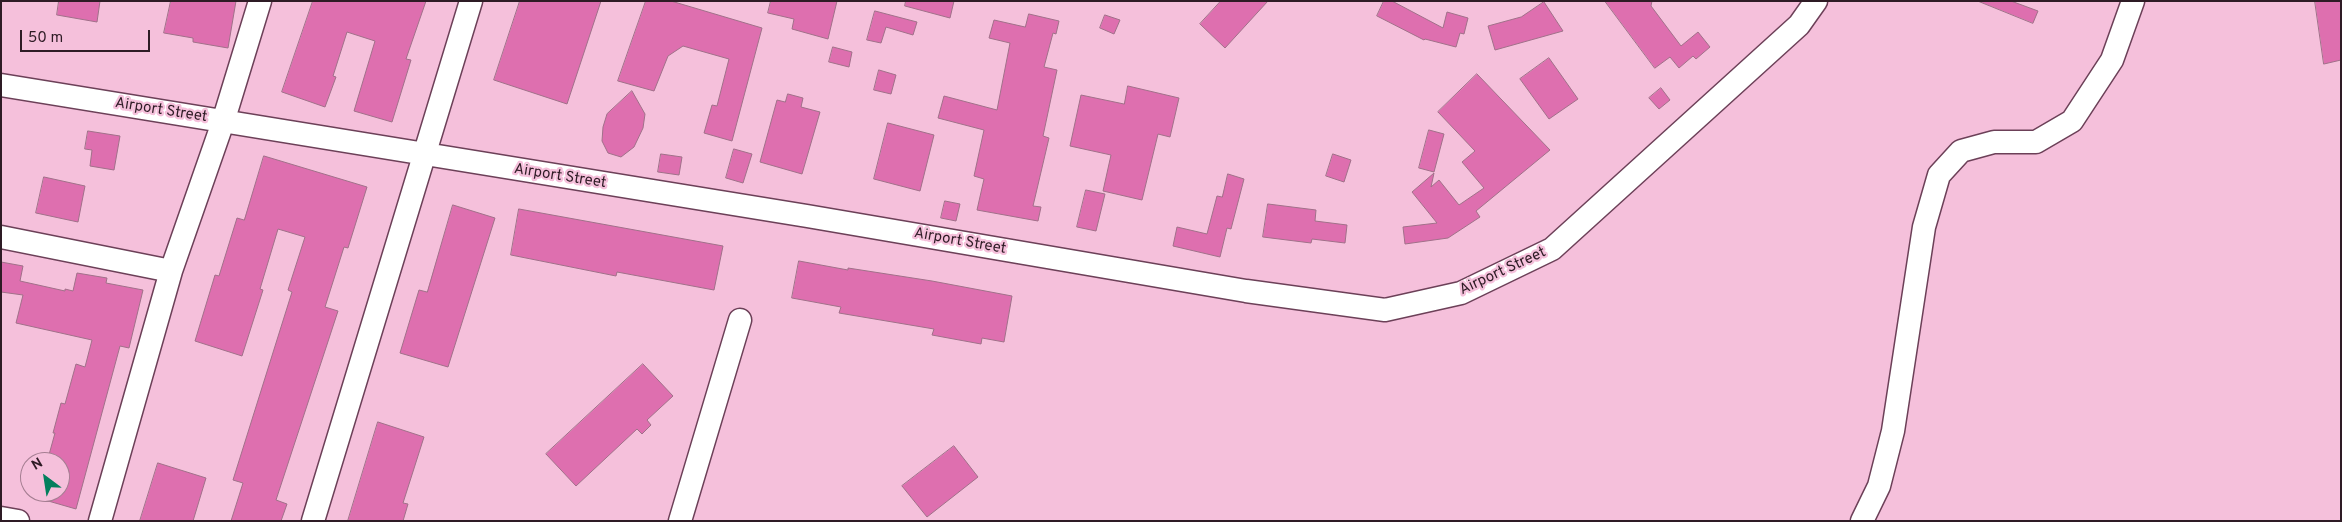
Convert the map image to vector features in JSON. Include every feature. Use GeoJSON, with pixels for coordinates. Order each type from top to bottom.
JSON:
{"type":"FeatureCollection","features":[{"type":"Feature","properties":{"kind":"street"},"geometry":{"type":"LineString","coordinates":[[100,521],[171,271],[223,122],[260,1]]}},
{"type":"Feature","properties":{"kind":"street"},"geometry":{"type":"LineString","coordinates":[[313,521],[471,1]]}},
{"type":"Feature","properties":{"kind":"street","name":"Airport Street"},"geometry":{"type":"LineString","coordinates":[[1,85],[807,216],[1246,291],[1385,310],[1461,293],[1552,249],[1671,139],[1799,25],[1816,1]]}},
{"type":"Feature","properties":{"kind":"street"},"geometry":{"type":"LineString","coordinates":[[1862,521],[1879,486],[1893,430],[1924,226],[1939,175],[1961,150],[1994,142],[2036,142],[2072,121],[2112,60],[2133,1]]}},
{"type":"Feature","properties":{"kind":"street"},"geometry":{"type":"LineString","coordinates":[[1,237],[171,271]]}},
{"type":"Feature","properties":{"kind":"street"},"geometry":{"type":"LineString","coordinates":[[680,521],[740,320]]}},
{"type":"Feature","properties":{"kind":"street"},"geometry":{"type":"LineString","coordinates":[[1,518],[18,521]]}},
{"type":"Feature","properties":{"kind":"building"},"geometry":{"type":"Polygon","coordinates":[[[59,1],[100,1],[97,22],[57,15],[59,1]]]}},
{"type":"Feature","properties":{"kind":"building"},"geometry":{"type":"Polygon","coordinates":[[[171,1],[236,1],[228,48],[193,42],[193,38],[164,33],[171,1]]]}},
{"type":"Feature","properties":{"kind":"building"},"geometry":{"type":"Polygon","coordinates":[[[313,1],[426,1],[406,59],[411,60],[392,122],[354,111],[375,41],[347,32],[333,76],[336,77],[325,107],[282,92],[313,1]]]}},
{"type":"Feature","properties":{"kind":"building"},"geometry":{"type":"Polygon","coordinates":[[[520,1],[601,1],[567,104],[494,80],[520,1]]]}},
{"type":"Feature","properties":{"kind":"building"},"geometry":{"type":"Polygon","coordinates":[[[646,1],[671,1],[762,28],[732,141],[704,133],[712,105],[717,106],[729,59],[683,46],[668,56],[654,91],[618,81],[646,1]]]}},
{"type":"Feature","properties":{"kind":"building"},"geometry":{"type":"Polygon","coordinates":[[[771,1],[837,1],[828,39],[792,29],[794,19],[768,13],[771,1]]]}},
{"type":"Feature","properties":{"kind":"building"},"geometry":{"type":"Polygon","coordinates":[[[906,1],[954,1],[950,18],[905,6],[906,1]]]}},
{"type":"Feature","properties":{"kind":"building"},"geometry":{"type":"Polygon","coordinates":[[[1221,1],[1268,1],[1225,48],[1200,24],[1221,1]]]}},
{"type":"Feature","properties":{"kind":"building"},"geometry":{"type":"Polygon","coordinates":[[[1384,1],[1392,1],[1443,28],[1447,12],[1468,18],[1464,34],[1460,33],[1456,47],[1424,40],[1377,16],[1384,1]]]}},
{"type":"Feature","properties":{"kind":"building"},"geometry":{"type":"Polygon","coordinates":[[[1605,1],[1652,1],[1651,6],[1681,46],[1698,32],[1710,47],[1696,59],[1693,56],[1679,68],[1670,57],[1655,68],[1605,1]]]}},
{"type":"Feature","properties":{"kind":"building"},"geometry":{"type":"Polygon","coordinates":[[[1978,1],[2011,1],[2038,11],[2033,23],[1978,1]]]}},
{"type":"Feature","properties":{"kind":"building"},"geometry":{"type":"Polygon","coordinates":[[[2315,1],[2341,1],[2341,60],[2324,64],[2315,1]]]}},
{"type":"Feature","properties":{"kind":"building"},"geometry":{"type":"Polygon","coordinates":[[[1544,2],[1563,31],[1495,50],[1488,26],[1521,17],[1544,2]]]}},
{"type":"Feature","properties":{"kind":"building"},"geometry":{"type":"Polygon","coordinates":[[[875,11],[917,22],[913,35],[886,27],[881,43],[867,40],[875,11]]]}},
{"type":"Feature","properties":{"kind":"building"},"geometry":{"type":"Polygon","coordinates":[[[1029,14],[1059,21],[1056,34],[1053,33],[1044,67],[1057,70],[1043,136],[1049,138],[1033,206],[1041,207],[1038,221],[977,210],[984,179],[974,176],[984,130],[938,118],[944,96],[997,110],[1010,43],[989,38],[994,20],[1025,27],[1029,14]]]}},
{"type":"Feature","properties":{"kind":"building"},"geometry":{"type":"Polygon","coordinates":[[[1105,15],[1120,20],[1114,34],[1100,28],[1105,15]]]}},
{"type":"Feature","properties":{"kind":"building"},"geometry":{"type":"Polygon","coordinates":[[[833,47],[852,52],[849,67],[829,62],[833,47]]]}},
{"type":"Feature","properties":{"kind":"building"},"geometry":{"type":"Polygon","coordinates":[[[1549,58],[1578,99],[1549,119],[1520,79],[1549,58]]]}},
{"type":"Feature","properties":{"kind":"building"},"geometry":{"type":"Polygon","coordinates":[[[879,70],[896,75],[891,94],[874,90],[879,70]]]}},
{"type":"Feature","properties":{"kind":"building"},"geometry":{"type":"Polygon","coordinates":[[[1477,74],[1550,150],[1476,211],[1480,217],[1448,238],[1405,244],[1403,227],[1437,223],[1412,192],[1434,173],[1431,187],[1439,180],[1459,205],[1484,188],[1462,162],[1475,151],[1438,112],[1477,74]]]}},
{"type":"Feature","properties":{"kind":"building"},"geometry":{"type":"Polygon","coordinates":[[[1128,86],[1179,98],[1170,137],[1158,134],[1142,200],[1103,191],[1111,155],[1070,146],[1081,95],[1124,104],[1128,86]]]}},
{"type":"Feature","properties":{"kind":"building"},"geometry":{"type":"Polygon","coordinates":[[[1661,88],[1670,100],[1659,109],[1649,98],[1661,88]]]}},
{"type":"Feature","properties":{"kind":"building"},"geometry":{"type":"Polygon","coordinates":[[[632,91],[645,114],[643,128],[634,147],[621,157],[608,153],[602,141],[603,127],[607,114],[632,91]]]}},
{"type":"Feature","properties":{"kind":"building"},"geometry":{"type":"Polygon","coordinates":[[[788,94],[803,98],[801,107],[820,112],[802,174],[760,162],[777,100],[785,102],[788,94]]]}},
{"type":"Feature","properties":{"kind":"building"},"geometry":{"type":"Polygon","coordinates":[[[888,123],[934,135],[920,191],[874,179],[888,123]]]}},
{"type":"Feature","properties":{"kind":"building"},"geometry":{"type":"Polygon","coordinates":[[[1429,130],[1444,134],[1434,172],[1419,168],[1429,130]]]}},
{"type":"Feature","properties":{"kind":"building"},"geometry":{"type":"Polygon","coordinates":[[[88,131],[120,136],[114,170],[90,166],[92,150],[85,149],[88,131]]]}},
{"type":"Feature","properties":{"kind":"building"},"geometry":{"type":"Polygon","coordinates":[[[734,149],[752,154],[743,183],[726,178],[734,149]]]}},
{"type":"Feature","properties":{"kind":"building"},"geometry":{"type":"Polygon","coordinates":[[[661,154],[682,157],[679,175],[658,172],[661,154]]]}},
{"type":"Feature","properties":{"kind":"building"},"geometry":{"type":"Polygon","coordinates":[[[1333,154],[1351,160],[1344,182],[1326,176],[1333,154]]]}},
{"type":"Feature","properties":{"kind":"building"},"geometry":{"type":"Polygon","coordinates":[[[264,156],[367,187],[348,248],[344,247],[325,307],[338,311],[276,500],[287,504],[281,521],[231,521],[243,483],[233,480],[292,292],[288,290],[305,237],[278,229],[260,289],[263,290],[242,356],[195,341],[215,275],[219,276],[237,218],[244,220],[264,156]]]}},
{"type":"Feature","properties":{"kind":"building"},"geometry":{"type":"Polygon","coordinates":[[[1228,174],[1244,179],[1231,229],[1227,228],[1220,257],[1173,246],[1177,227],[1207,234],[1217,196],[1222,197],[1228,174]]]}},
{"type":"Feature","properties":{"kind":"building"},"geometry":{"type":"Polygon","coordinates":[[[44,177],[85,186],[78,222],[36,213],[44,177]]]}},
{"type":"Feature","properties":{"kind":"building"},"geometry":{"type":"Polygon","coordinates":[[[1086,190],[1105,194],[1096,231],[1077,227],[1086,190]]]}},
{"type":"Feature","properties":{"kind":"building"},"geometry":{"type":"Polygon","coordinates":[[[945,201],[960,204],[956,221],[941,218],[945,201]]]}},
{"type":"Feature","properties":{"kind":"building"},"geometry":{"type":"Polygon","coordinates":[[[1268,204],[1316,210],[1315,221],[1347,225],[1345,243],[1312,239],[1311,243],[1263,237],[1268,204]]]}},
{"type":"Feature","properties":{"kind":"building"},"geometry":{"type":"Polygon","coordinates":[[[453,205],[495,218],[448,367],[400,353],[419,290],[427,292],[453,205]]]}},
{"type":"Feature","properties":{"kind":"building"},"geometry":{"type":"Polygon","coordinates":[[[519,209],[723,246],[714,290],[617,272],[616,276],[511,255],[519,209]]]}},
{"type":"Feature","properties":{"kind":"building"},"geometry":{"type":"Polygon","coordinates":[[[799,261],[848,270],[848,268],[932,281],[1012,296],[1004,342],[982,338],[981,344],[932,335],[934,329],[839,313],[841,307],[792,298],[799,261]]]}},
{"type":"Feature","properties":{"kind":"building"},"geometry":{"type":"Polygon","coordinates":[[[1,262],[23,266],[20,281],[65,291],[65,289],[73,291],[77,273],[107,278],[106,283],[143,290],[129,348],[120,346],[76,509],[52,502],[70,502],[70,452],[50,452],[61,403],[65,404],[76,364],[85,367],[92,340],[16,323],[23,295],[1,292],[1,262]]]}},
{"type":"Feature","properties":{"kind":"building"},"geometry":{"type":"Polygon","coordinates":[[[643,364],[673,396],[647,420],[651,425],[642,434],[637,429],[576,486],[546,454],[643,364]]]}},
{"type":"Feature","properties":{"kind":"building"},"geometry":{"type":"Polygon","coordinates":[[[378,422],[424,437],[403,503],[408,504],[403,521],[348,521],[378,422]]]}},
{"type":"Feature","properties":{"kind":"building"},"geometry":{"type":"Polygon","coordinates":[[[954,446],[978,477],[927,517],[902,486],[954,446]]]}},
{"type":"Feature","properties":{"kind":"building"},"geometry":{"type":"Polygon","coordinates":[[[158,463],[206,478],[193,521],[140,521],[158,463]]]}}]}
